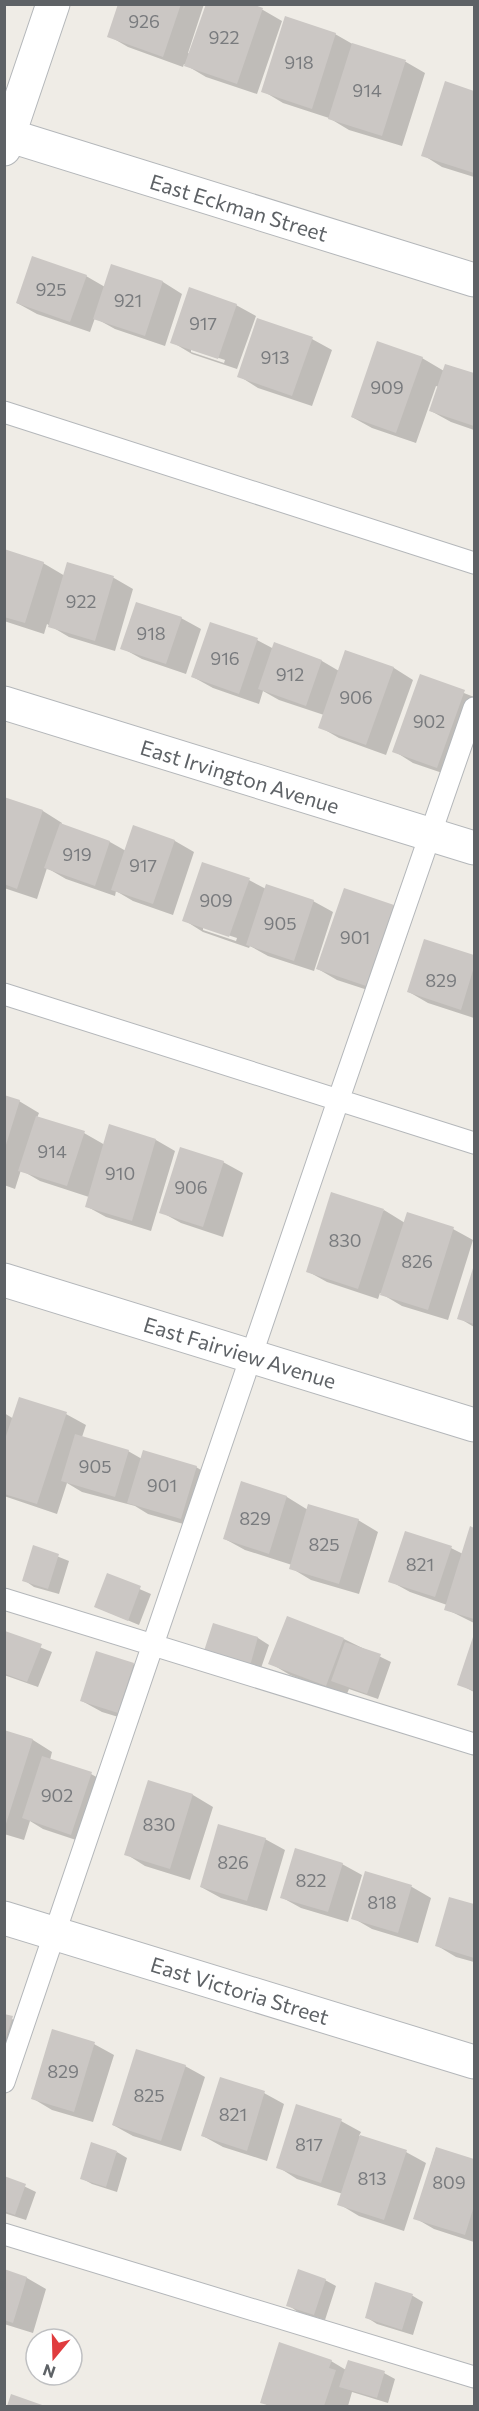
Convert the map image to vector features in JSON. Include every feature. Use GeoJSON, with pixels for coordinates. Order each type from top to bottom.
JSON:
{"type":"FeatureCollection","features":[{"type":"Feature","properties":{"kind":"street"},"geometry":{"type":"LineString","coordinates":[[6,140],[53,4]]}},
{"type":"Feature","properties":{"kind":"street","name":"East Eckman Street"},"geometry":{"type":"LineString","coordinates":[[6,140],[474,280]]}},
{"type":"Feature","properties":{"kind":"street","name":"East Irvington Avenue"},"geometry":{"type":"LineString","coordinates":[[4,703],[474,848]]}},
{"type":"Feature","properties":{"kind":"street","name":"East Fairview Avenue"},"geometry":{"type":"LineString","coordinates":[[4,1280],[474,1425]]}},
{"type":"Feature","properties":{"kind":"street","name":"East Victoria Street"},"geometry":{"type":"LineString","coordinates":[[4,1918],[474,2062]]}},
{"type":"Feature","properties":{"kind":"lane"},"geometry":{"type":"LineString","coordinates":[[4,412],[474,563]]}},
{"type":"Feature","properties":{"kind":"lane"},"geometry":{"type":"LineString","coordinates":[[4,2082],[474,708]]}},
{"type":"Feature","properties":{"kind":"lane"},"geometry":{"type":"LineString","coordinates":[[4,994],[474,1143]]}},
{"type":"Feature","properties":{"kind":"lane"},"geometry":{"type":"LineString","coordinates":[[4,1599],[474,1744]]}},
{"type":"Feature","properties":{"kind":"lane"},"geometry":{"type":"LineString","coordinates":[[4,2234],[474,2377]]}},
{"type":"Feature","properties":{"kind":"building"},"geometry":{"type":"Polygon","coordinates":[[[118,4],[181,4],[163,57],[107,37],[118,4]]]}},
{"type":"Feature","properties":{"kind":"building"},"geometry":{"type":"Polygon","coordinates":[[[206,4],[252,4],[263,8],[237,84],[184,66],[206,4]]]}},
{"type":"Feature","properties":{"kind":"building"},"geometry":{"type":"Polygon","coordinates":[[[285,16],[336,33],[312,109],[261,92],[285,16]]]}},
{"type":"Feature","properties":{"kind":"building"},"geometry":{"type":"Polygon","coordinates":[[[352,43],[406,60],[382,136],[328,119],[352,43]]]}},
{"type":"Feature","properties":{"kind":"building"},"geometry":{"type":"Polygon","coordinates":[[[445,81],[474,91],[474,173],[421,156],[445,81]]]}},
{"type":"Feature","properties":{"kind":"building"},"geometry":{"type":"Polygon","coordinates":[[[32,256],[87,275],[70,322],[16,303],[32,256]]]}},
{"type":"Feature","properties":{"kind":"building"},"geometry":{"type":"Polygon","coordinates":[[[111,264],[163,281],[145,336],[93,319],[111,264]]]}},
{"type":"Feature","properties":{"kind":"building"},"geometry":{"type":"Polygon","coordinates":[[[189,287],[237,304],[218,359],[170,343],[189,287]]]}},
{"type":"Feature","properties":{"kind":"building"},"geometry":{"type":"Polygon","coordinates":[[[257,318],[313,337],[292,396],[237,377],[257,318]]]}},
{"type":"Feature","properties":{"kind":"building"},"geometry":{"type":"Polygon","coordinates":[[[377,341],[423,357],[396,433],[351,417],[377,341]]]}},
{"type":"Feature","properties":{"kind":"building"},"geometry":{"type":"Polygon","coordinates":[[[445,364],[474,373],[474,426],[429,411],[445,364]]]}},
{"type":"Feature","properties":{"kind":"building"},"geometry":{"type":"Polygon","coordinates":[[[4,549],[44,562],[25,623],[4,617],[4,549]]]}},
{"type":"Feature","properties":{"kind":"building"},"geometry":{"type":"Polygon","coordinates":[[[67,562],[114,576],[95,641],[48,627],[67,562]]]}},
{"type":"Feature","properties":{"kind":"building"},"geometry":{"type":"Polygon","coordinates":[[[136,602],[182,617],[166,664],[120,649],[136,602]]]}},
{"type":"Feature","properties":{"kind":"building"},"geometry":{"type":"Polygon","coordinates":[[[210,622],[258,638],[239,694],[191,677],[210,622]]]}},
{"type":"Feature","properties":{"kind":"building"},"geometry":{"type":"Polygon","coordinates":[[[274,642],[322,660],[306,706],[258,689],[274,642]]]}},
{"type":"Feature","properties":{"kind":"building"},"geometry":{"type":"Polygon","coordinates":[[[345,650],[394,667],[366,745],[318,728],[345,650]]]}},
{"type":"Feature","properties":{"kind":"building"},"geometry":{"type":"Polygon","coordinates":[[[420,674],[465,690],[437,768],[392,752],[420,674]]]}},
{"type":"Feature","properties":{"kind":"building"},"geometry":{"type":"Polygon","coordinates":[[[4,797],[43,810],[17,889],[4,884],[4,797]]]}},
{"type":"Feature","properties":{"kind":"building"},"geometry":{"type":"Polygon","coordinates":[[[60,823],[110,841],[95,886],[44,868],[60,823]]]}},
{"type":"Feature","properties":{"kind":"building"},"geometry":{"type":"Polygon","coordinates":[[[133,825],[175,840],[153,904],[111,890],[133,825]]]}},
{"type":"Feature","properties":{"kind":"building"},"geometry":{"type":"Polygon","coordinates":[[[202,862],[250,878],[229,937],[182,921],[202,862]]]}},
{"type":"Feature","properties":{"kind":"building"},"geometry":{"type":"Polygon","coordinates":[[[266,884],[314,900],[294,961],[246,945],[266,884]]]}},
{"type":"Feature","properties":{"kind":"building"},"geometry":{"type":"Polygon","coordinates":[[[344,888],[394,905],[366,986],[316,969],[344,888]]]}},
{"type":"Feature","properties":{"kind":"building"},"geometry":{"type":"Polygon","coordinates":[[[424,939],[474,955],[474,967],[461,1010],[407,992],[424,939]]]}},
{"type":"Feature","properties":{"kind":"building"},"geometry":{"type":"Polygon","coordinates":[[[4,1095],[20,1100],[5,1148],[4,1148],[4,1095]]]}},
{"type":"Feature","properties":{"kind":"building"},"geometry":{"type":"Polygon","coordinates":[[[36,1116],[85,1131],[67,1186],[18,1171],[36,1116]]]}},
{"type":"Feature","properties":{"kind":"building"},"geometry":{"type":"Polygon","coordinates":[[[109,1124],[156,1139],[132,1221],[85,1207],[109,1124]]]}},
{"type":"Feature","properties":{"kind":"building"},"geometry":{"type":"Polygon","coordinates":[[[180,1147],[224,1161],[203,1227],[159,1213],[180,1147]]]}},
{"type":"Feature","properties":{"kind":"building"},"geometry":{"type":"Polygon","coordinates":[[[331,1192],[384,1209],[358,1289],[306,1272],[331,1192]]]}},
{"type":"Feature","properties":{"kind":"building"},"geometry":{"type":"Polygon","coordinates":[[[407,1212],[454,1227],[428,1310],[380,1295],[407,1212]]]}},
{"type":"Feature","properties":{"kind":"building"},"geometry":{"type":"Polygon","coordinates":[[[474,1265],[474,1324],[457,1319],[474,1265]]]}},
{"type":"Feature","properties":{"kind":"building"},"geometry":{"type":"Polygon","coordinates":[[[19,1397],[67,1412],[37,1504],[4,1494],[4,1442],[19,1397]]]}},
{"type":"Feature","properties":{"kind":"building"},"geometry":{"type":"Polygon","coordinates":[[[75,1434],[129,1450],[115,1497],[61,1481],[75,1434]]]}},
{"type":"Feature","properties":{"kind":"building"},"geometry":{"type":"Polygon","coordinates":[[[143,1450],[197,1466],[181,1519],[127,1503],[143,1450]]]}},
{"type":"Feature","properties":{"kind":"building"},"geometry":{"type":"Polygon","coordinates":[[[241,1481],[287,1496],[269,1554],[223,1539],[241,1481]]]}},
{"type":"Feature","properties":{"kind":"building"},"geometry":{"type":"Polygon","coordinates":[[[308,1504],[359,1519],[339,1584],[289,1569],[308,1504]]]}},
{"type":"Feature","properties":{"kind":"building"},"geometry":{"type":"Polygon","coordinates":[[[470,1526],[474,1528],[474,1619],[444,1610],[470,1526]]]}},
{"type":"Feature","properties":{"kind":"building"},"geometry":{"type":"Polygon","coordinates":[[[405,1531],[452,1546],[435,1597],[388,1582],[405,1531]]]}},
{"type":"Feature","properties":{"kind":"building"},"geometry":{"type":"Polygon","coordinates":[[[33,1545],[59,1554],[48,1589],[22,1581],[33,1545]]]}},
{"type":"Feature","properties":{"kind":"building"},"geometry":{"type":"Polygon","coordinates":[[[107,1573],[141,1586],[128,1621],[94,1607],[107,1573]]]}},
{"type":"Feature","properties":{"kind":"building"},"geometry":{"type":"Polygon","coordinates":[[[287,1616],[344,1638],[326,1686],[268,1664],[287,1616]]]}},
{"type":"Feature","properties":{"kind":"building"},"geometry":{"type":"Polygon","coordinates":[[[213,1623],[258,1637],[250,1666],[204,1651],[213,1623]]]}},
{"type":"Feature","properties":{"kind":"building"},"geometry":{"type":"Polygon","coordinates":[[[5,1631],[42,1644],[27,1682],[5,1674],[5,1631]]]}},
{"type":"Feature","properties":{"kind":"building"},"geometry":{"type":"Polygon","coordinates":[[[474,1634],[474,1691],[457,1685],[474,1634]]]}},
{"type":"Feature","properties":{"kind":"building"},"geometry":{"type":"Polygon","coordinates":[[[345,1642],[381,1654],[367,1694],[331,1681],[345,1642]]]}},
{"type":"Feature","properties":{"kind":"building"},"geometry":{"type":"Polygon","coordinates":[[[96,1651],[134,1663],[118,1713],[80,1701],[96,1651]]]}},
{"type":"Feature","properties":{"kind":"building"},"geometry":{"type":"Polygon","coordinates":[[[4,1730],[33,1739],[5,1827],[4,1827],[4,1730]]]}},
{"type":"Feature","properties":{"kind":"building"},"geometry":{"type":"Polygon","coordinates":[[[42,1756],[92,1772],[71,1835],[22,1818],[42,1756]]]}},
{"type":"Feature","properties":{"kind":"building"},"geometry":{"type":"Polygon","coordinates":[[[148,1780],[193,1794],[170,1869],[124,1855],[148,1780]]]}},
{"type":"Feature","properties":{"kind":"building"},"geometry":{"type":"Polygon","coordinates":[[[218,1824],[266,1838],[247,1901],[200,1887],[218,1824]]]}},
{"type":"Feature","properties":{"kind":"building"},"geometry":{"type":"Polygon","coordinates":[[[295,1848],[343,1863],[328,1912],[280,1898],[295,1848]]]}},
{"type":"Feature","properties":{"kind":"building"},"geometry":{"type":"Polygon","coordinates":[[[365,1871],[412,1885],[398,1933],[351,1919],[365,1871]]]}},
{"type":"Feature","properties":{"kind":"building"},"geometry":{"type":"Polygon","coordinates":[[[449,1897],[474,1904],[474,1958],[435,1946],[449,1897]]]}},
{"type":"Feature","properties":{"kind":"building"},"geometry":{"type":"Polygon","coordinates":[[[4,2014],[13,2016],[5,2041],[4,2041],[4,2014]]]}},
{"type":"Feature","properties":{"kind":"building"},"geometry":{"type":"Polygon","coordinates":[[[52,2029],[95,2042],[74,2112],[31,2099],[52,2029]]]}},
{"type":"Feature","properties":{"kind":"building"},"geometry":{"type":"Polygon","coordinates":[[[136,2049],[186,2065],[161,2141],[112,2125],[136,2049]]]}},
{"type":"Feature","properties":{"kind":"building"},"geometry":{"type":"Polygon","coordinates":[[[220,2077],[265,2091],[247,2151],[201,2136],[220,2077]]]}},
{"type":"Feature","properties":{"kind":"building"},"geometry":{"type":"Polygon","coordinates":[[[296,2104],[342,2119],[321,2183],[276,2168],[296,2104]]]}},
{"type":"Feature","properties":{"kind":"building"},"geometry":{"type":"Polygon","coordinates":[[[360,2135],[407,2150],[384,2220],[337,2205],[360,2135]]]}},
{"type":"Feature","properties":{"kind":"building"},"geometry":{"type":"Polygon","coordinates":[[[91,2142],[117,2151],[106,2187],[80,2179],[91,2142]]]}},
{"type":"Feature","properties":{"kind":"building"},"geometry":{"type":"Polygon","coordinates":[[[436,2147],[474,2159],[474,2206],[465,2235],[413,2219],[436,2147]]]}},
{"type":"Feature","properties":{"kind":"building"},"geometry":{"type":"Polygon","coordinates":[[[4,2176],[26,2184],[15,2215],[4,2211],[4,2176]]]}},
{"type":"Feature","properties":{"kind":"building"},"geometry":{"type":"Polygon","coordinates":[[[4,2269],[27,2277],[13,2323],[4,2320],[4,2269]]]}},
{"type":"Feature","properties":{"kind":"building"},"geometry":{"type":"Polygon","coordinates":[[[298,2269],[326,2279],[314,2315],[286,2306],[298,2269]]]}},
{"type":"Feature","properties":{"kind":"building"},"geometry":{"type":"Polygon","coordinates":[[[375,2282],[413,2294],[402,2330],[365,2318],[375,2282]]]}},
{"type":"Feature","properties":{"kind":"building"},"geometry":{"type":"Polygon","coordinates":[[[279,2342],[332,2360],[329,2368],[336,2370],[324,2406],[271,2406],[260,2403],[279,2342]]]}},
{"type":"Feature","properties":{"kind":"building"},"geometry":{"type":"Polygon","coordinates":[[[348,2360],[385,2371],[377,2398],[339,2387],[348,2360]]]}},
{"type":"Feature","properties":{"kind":"building"},"geometry":{"type":"Polygon","coordinates":[[[11,2394],[45,2406],[7,2406],[11,2394]]]}}]}
